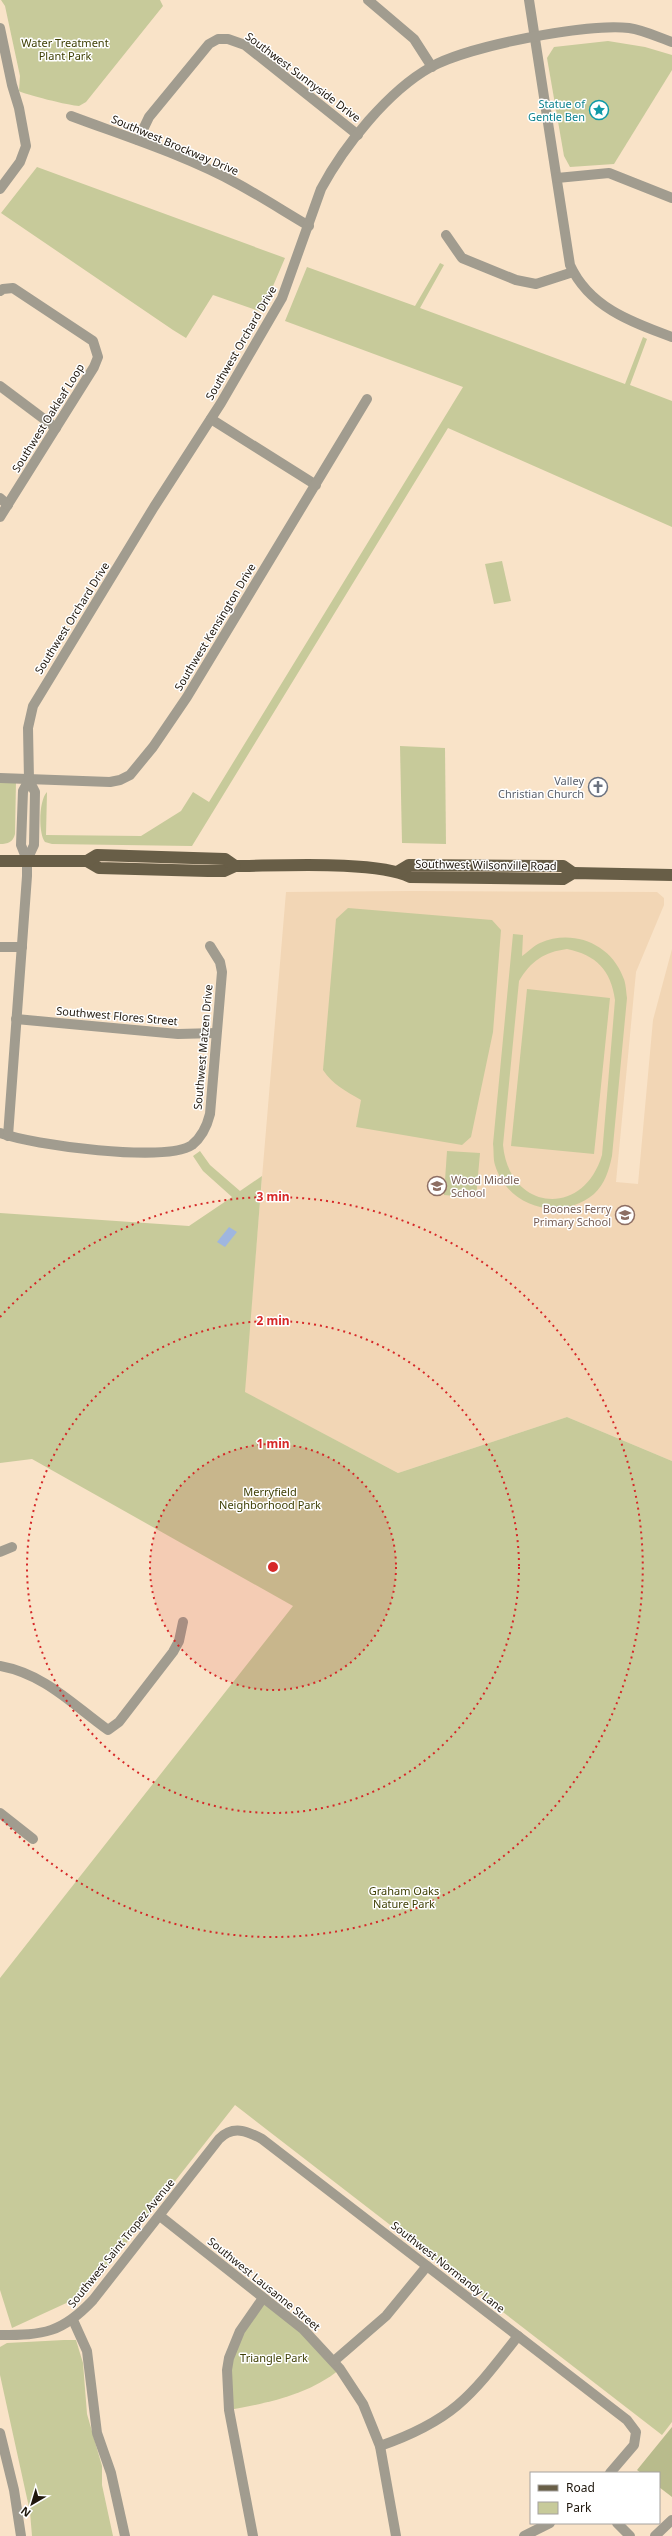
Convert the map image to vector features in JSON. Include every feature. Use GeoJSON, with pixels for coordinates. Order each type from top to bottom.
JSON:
{"type":"FeatureCollection","features":[{"type":"Feature","properties":{"kind":"main road","name":"Southwest Wilsonville Road"},"geometry":{"type":"LineString","coordinates":[[0,861],[87,861],[97,855],[225,859],[235,866],[326,866],[399,871],[409,865],[563,866],[573,873],[672,875]]}},
{"type":"Feature","properties":{"kind":"street"},"geometry":{"type":"LineString","coordinates":[[368,0],[414,38],[432,67]]}},
{"type":"Feature","properties":{"kind":"street"},"geometry":{"type":"LineString","coordinates":[[529,0],[557,178],[567,256],[573,272],[598,302],[612,312],[672,337]]}},
{"type":"Feature","properties":{"kind":"street"},"geometry":{"type":"LineString","coordinates":[[0,28],[12,85],[20,108],[26,146],[20,162],[0,189]]}},
{"type":"Feature","properties":{"kind":"street","name":"Southwest Orchard Drive"},"geometry":{"type":"LineString","coordinates":[[27,860],[21,845],[23,791],[29,780],[28,728],[33,706],[44,685],[210,419],[282,298],[328,176],[358,135],[408,82],[432,67],[469,52],[535,37],[600,28],[630,28],[672,42]]}},
{"type":"Feature","properties":{"kind":"street","name":"Southwest Sunnyside Drive"},"geometry":{"type":"LineString","coordinates":[[138,140],[149,117],[201,52],[214,42],[228,39],[245,45],[358,135]]}},
{"type":"Feature","properties":{"kind":"street","name":"Southwest Brockway Drive"},"geometry":{"type":"LineString","coordinates":[[71,116],[138,140],[238,184],[309,226]]}},
{"type":"Feature","properties":{"kind":"street"},"geometry":{"type":"LineString","coordinates":[[557,178],[609,173],[672,198]]}},
{"type":"Feature","properties":{"kind":"street"},"geometry":{"type":"LineString","coordinates":[[446,235],[462,258],[516,280],[536,284],[573,272]]}},
{"type":"Feature","properties":{"kind":"street","name":"Southwest Oakleaf Loop"},"geometry":{"type":"LineString","coordinates":[[0,291],[3,288],[17,290],[87,335],[97,348],[98,357],[94,367],[56,428],[4,502],[0,517]]}},
{"type":"Feature","properties":{"kind":"street"},"geometry":{"type":"LineString","coordinates":[[0,386],[56,428]]}},
{"type":"Feature","properties":{"kind":"street","name":"Southwest Kensington Drive"},"geometry":{"type":"LineString","coordinates":[[0,778],[110,782],[120,780],[139,767],[187,696],[367,399]]}},
{"type":"Feature","properties":{"kind":"street"},"geometry":{"type":"LineString","coordinates":[[210,419],[316,485]]}},
{"type":"Feature","properties":{"kind":"street"},"geometry":{"type":"LineString","coordinates":[[4,1135],[22,947],[27,860]]}},
{"type":"Feature","properties":{"kind":"street","name":"Southwest Matzen Drive"},"geometry":{"type":"LineString","coordinates":[[4,1135],[67,1148],[173,1152],[191,1145],[202,1135],[210,1114],[222,972],[220,962],[210,946]]}},
{"type":"Feature","properties":{"kind":"street"},"geometry":{"type":"LineString","coordinates":[[0,947],[22,947]]}},
{"type":"Feature","properties":{"kind":"street","name":"Southwest Flores Street"},"geometry":{"type":"LineString","coordinates":[[16,1018],[178,1034],[216,1033]]}},
{"type":"Feature","properties":{"kind":"street"},"geometry":{"type":"LineString","coordinates":[[0,1552],[12,1547]]}},
{"type":"Feature","properties":{"kind":"street"},"geometry":{"type":"LineString","coordinates":[[0,1666],[28,1673],[43,1681],[108,1730],[119,1722],[173,1652],[179,1641],[184,1622]]}},
{"type":"Feature","properties":{"kind":"street"},"geometry":{"type":"LineString","coordinates":[[0,1814],[33,1839]]}},
{"type":"Feature","properties":{"kind":"street","name":"Southwest Saint Tropez Avenue"},"geometry":{"type":"LineString","coordinates":[[0,2335],[33,2335],[73,2320],[93,2300],[219,2139],[229,2132],[240,2130]]}},
{"type":"Feature","properties":{"kind":"street","name":"Southwest Normandy Lane"},"geometry":{"type":"LineString","coordinates":[[240,2130],[262,2139],[627,2420],[636,2432],[634,2445],[611,2472]]}},
{"type":"Feature","properties":{"kind":"street","name":"Southwest Lausanne Street"},"geometry":{"type":"LineString","coordinates":[[160,2216],[303,2329],[334,2361],[362,2404],[380,2446],[396,2536]]}},
{"type":"Feature","properties":{"kind":"street"},"geometry":{"type":"LineString","coordinates":[[334,2361],[386,2316],[427,2266]]}},
{"type":"Feature","properties":{"kind":"street"},"geometry":{"type":"LineString","coordinates":[[253,2536],[229,2410],[227,2370],[232,2351],[240,2331],[263,2298]]}},
{"type":"Feature","properties":{"kind":"street"},"geometry":{"type":"LineString","coordinates":[[73,2320],[87,2352],[97,2433],[111,2473],[125,2536]]}},
{"type":"Feature","properties":{"kind":"street"},"geometry":{"type":"LineString","coordinates":[[380,2446],[414,2434],[444,2418],[480,2385],[518,2336]]}},
{"type":"Feature","properties":{"kind":"street"},"geometry":{"type":"LineString","coordinates":[[0,2433],[3,2456],[17,2506],[21,2536]]}},
{"type":"Feature","properties":{"kind":"street"},"geometry":{"type":"LineString","coordinates":[[654,2536],[672,2520]]}},
{"type":"Feature","properties":{"kind":"street"},"geometry":{"type":"LineString","coordinates":[[524,2536],[548,2524]]}},
{"type":"Feature","properties":{"kind":"street"},"geometry":{"type":"LineString","coordinates":[[618,2524],[630,2536]]}},
{"type":"Feature","properties":{"kind":"shaded area","name":"Wood Middle School"},"geometry":{"type":"Polygon","coordinates":[[[286,892],[657,892],[664,898],[664,905],[636,972],[616,1182],[638,1184],[653,1020],[672,949],[672,1461],[567,1417],[398,1473],[244,1392],[286,892]]]}},
{"type":"Feature","properties":{"kind":"green space","name":"Water Treatment Plant Park"},"geometry":{"type":"Polygon","coordinates":[[[1,0],[160,0],[163,6],[86,102],[79,106],[48,100],[19,91],[20,76],[5,6],[1,0]]]}},
{"type":"Feature","properties":{"kind":"green space"},"geometry":{"type":"Polygon","coordinates":[[[608,41],[645,47],[672,55],[672,70],[614,164],[570,167],[564,156],[547,58],[554,47],[608,41]]]}},
{"type":"Feature","properties":{"kind":"green space"},"geometry":{"type":"Polygon","coordinates":[[[37,167],[285,258],[262,312],[213,295],[186,338],[173,330],[1,213],[37,167]]]}},
{"type":"Feature","properties":{"kind":"green space"},"geometry":{"type":"Polygon","coordinates":[[[440,263],[444,265],[420,308],[625,384],[643,337],[647,339],[630,385],[672,401],[672,527],[448,428],[192,846],[52,844],[45,842],[41,832],[40,817],[42,802],[47,792],[46,835],[141,836],[181,811],[193,792],[209,802],[463,387],[285,321],[307,267],[415,306],[440,263]]]}},
{"type":"Feature","properties":{"kind":"green space"},"geometry":{"type":"Polygon","coordinates":[[[502,561],[511,601],[494,604],[485,564],[502,561]]]}},
{"type":"Feature","properties":{"kind":"green space"},"geometry":{"type":"Polygon","coordinates":[[[400,746],[445,748],[446,844],[402,843],[400,746]]]}},
{"type":"Feature","properties":{"kind":"green space"},"geometry":{"type":"Polygon","coordinates":[[[0,781],[16,781],[15,834],[10,842],[5,844],[0,844],[0,781]]]}},
{"type":"Feature","properties":{"kind":"green space"},"geometry":{"type":"Polygon","coordinates":[[[348,908],[492,920],[501,930],[493,1032],[471,1137],[462,1145],[356,1127],[361,1100],[335,1084],[323,1070],[336,919],[348,908]]]}},
{"type":"Feature","properties":{"kind":"green space"},"geometry":{"type":"Polygon","coordinates":[[[513,934],[523,935],[522,956],[537,944],[552,939],[565,938],[589,942],[609,955],[617,965],[624,979],[627,998],[612,1156],[606,1176],[598,1190],[581,1203],[566,1207],[551,1208],[537,1206],[523,1200],[511,1192],[502,1180],[494,1163],[493,1144],[513,934]],[[567,949],[551,952],[545,955],[528,968],[519,981],[503,1145],[508,1167],[518,1183],[532,1194],[548,1199],[564,1197],[579,1190],[593,1176],[602,1155],[615,1000],[613,989],[606,972],[594,960],[567,949]]]}},
{"type":"Feature","properties":{"kind":"green space"},"geometry":{"type":"Polygon","coordinates":[[[527,989],[610,998],[594,1154],[511,1146],[527,989]]]}},
{"type":"Feature","properties":{"kind":"green space","name":"Graham Oaks Nature Park"},"geometry":{"type":"Polygon","coordinates":[[[200,1151],[210,1165],[240,1191],[262,1176],[245,1392],[398,1473],[567,1417],[672,1461],[672,2422],[662,2435],[235,2105],[86,2294],[12,2328],[0,2290],[0,1978],[293,1606],[32,1459],[0,1463],[0,1213],[189,1226],[232,1197],[203,1171],[193,1156],[200,1151]]]}},
{"type":"Feature","properties":{"kind":"green space"},"geometry":{"type":"Polygon","coordinates":[[[447,1151],[480,1153],[476,1198],[444,1195],[447,1151]]]}},
{"type":"Feature","properties":{"kind":"green space","name":"Triangle Park"},"geometry":{"type":"Polygon","coordinates":[[[263,2298],[340,2369],[328,2378],[301,2392],[273,2401],[229,2410],[229,2358],[263,2298]]]}},
{"type":"Feature","properties":{"kind":"green space"},"geometry":{"type":"Polygon","coordinates":[[[76,2340],[83,2363],[87,2414],[102,2466],[102,2485],[113,2536],[32,2536],[30,2512],[0,2375],[0,2347],[7,2343],[76,2340]]]}},
{"type":"Feature","properties":{"kind":"green space"},"geometry":{"type":"Polygon","coordinates":[[[672,2427],[672,2497],[660,2488],[660,2472],[640,2472],[637,2470],[672,2427]]]}},
{"type":"Feature","properties":{"kind":"water"},"geometry":{"type":"Polygon","coordinates":[[[229,1227],[237,1232],[225,1247],[217,1242],[229,1227]]]}},
{"type":"Feature","properties":{"kind":"place","name":"Statue of Gentle Ben"},"geometry":{"type":"Point","coordinates":[599,110]}},
{"type":"Feature","properties":{"kind":"place","name":"Valley Christian Church"},"geometry":{"type":"Point","coordinates":[598,787]}},
{"type":"Feature","properties":{"kind":"place","name":"Wood Middle School"},"geometry":{"type":"Point","coordinates":[437,1186]}},
{"type":"Feature","properties":{"kind":"place","name":"Boones Ferry Primary School"},"geometry":{"type":"Point","coordinates":[625,1215]}},
{"type":"Feature","properties":{"kind":"park label","name":"Merryfield Neighborhood Park"},"geometry":{"type":"Point","coordinates":[270,1498]}}]}
